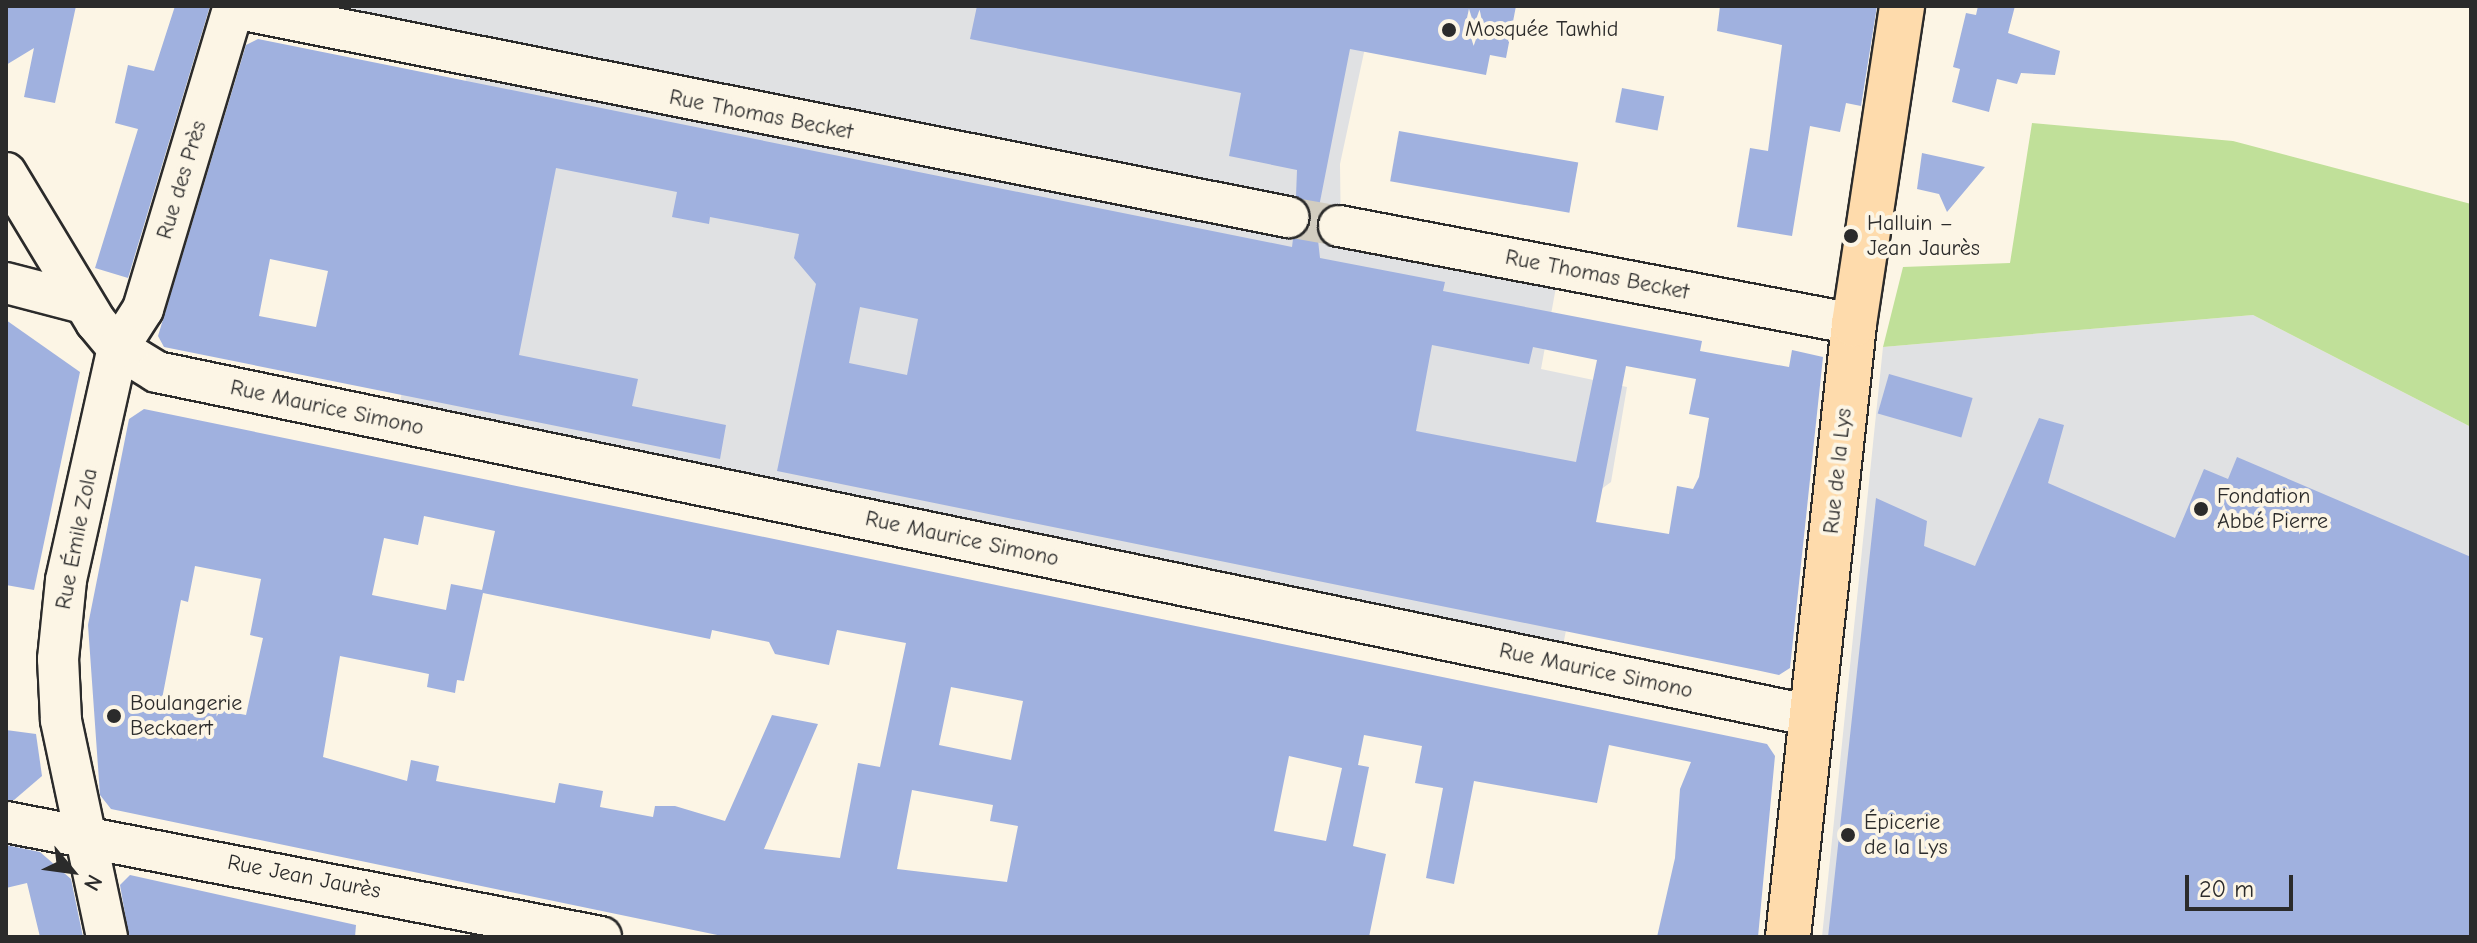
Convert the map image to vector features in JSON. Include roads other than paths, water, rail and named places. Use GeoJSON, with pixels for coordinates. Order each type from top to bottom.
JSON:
{"type":"FeatureCollection","features":[{"type":"Feature","properties":{"kind":"main road","name":"Rue de la Lys"},"geometry":{"type":"LineString","coordinates":[[1788,937],[1854,324],[1902,6]]}},
{"type":"Feature","properties":{"kind":"street","name":"Rue Thomas Becket"},"geometry":{"type":"LineString","coordinates":[[234,7],[1288,217]]}},
{"type":"Feature","properties":{"kind":"street","name":"Rue des Près"},"geometry":{"type":"LineString","coordinates":[[118,348],[143,309],[234,7]]}},
{"type":"Feature","properties":{"kind":"street"},"geometry":{"type":"LineString","coordinates":[[6,173],[83,303],[118,348]]}},
{"type":"Feature","properties":{"kind":"street","name":"Rue Thomas Becket"},"geometry":{"type":"LineString","coordinates":[[1339,226],[1854,324]]}},
{"type":"Feature","properties":{"kind":"street"},"geometry":{"type":"LineString","coordinates":[[6,283],[83,303]]}},
{"type":"Feature","properties":{"kind":"street","name":"Rue Maurice Simono"},"geometry":{"type":"LineString","coordinates":[[118,348],[157,372],[1812,716]]}},
{"type":"Feature","properties":{"kind":"street","name":"Rue Émile Zola"},"geometry":{"type":"LineString","coordinates":[[107,937],[82,835],[61,720],[60,631],[118,348]]}},
{"type":"Feature","properties":{"kind":"street","name":"Rue Jean Jaurès"},"geometry":{"type":"LineString","coordinates":[[6,822],[601,937]]}},
{"type":"Feature","properties":{"kind":"tunnel"},"geometry":{"type":"LineString","coordinates":[[1288,217],[1339,226]]}},
{"type":"Feature","properties":{"kind":"place","name":"Mosquée Tawhid"},"geometry":{"type":"Point","coordinates":[1449,30]}},
{"type":"Feature","properties":{"kind":"place","name":"Halluin – Jean Jaurès"},"geometry":{"type":"Point","coordinates":[1851,236]}},
{"type":"Feature","properties":{"kind":"place","name":"Fondation Abbé Pierre"},"geometry":{"type":"Point","coordinates":[2201,509]}},
{"type":"Feature","properties":{"kind":"place","name":"Boulangerie Beckaert"},"geometry":{"type":"Point","coordinates":[114,716]}},
{"type":"Feature","properties":{"kind":"place","name":"Épicerie de la Lys"},"geometry":{"type":"Point","coordinates":[1848,835]}}]}
